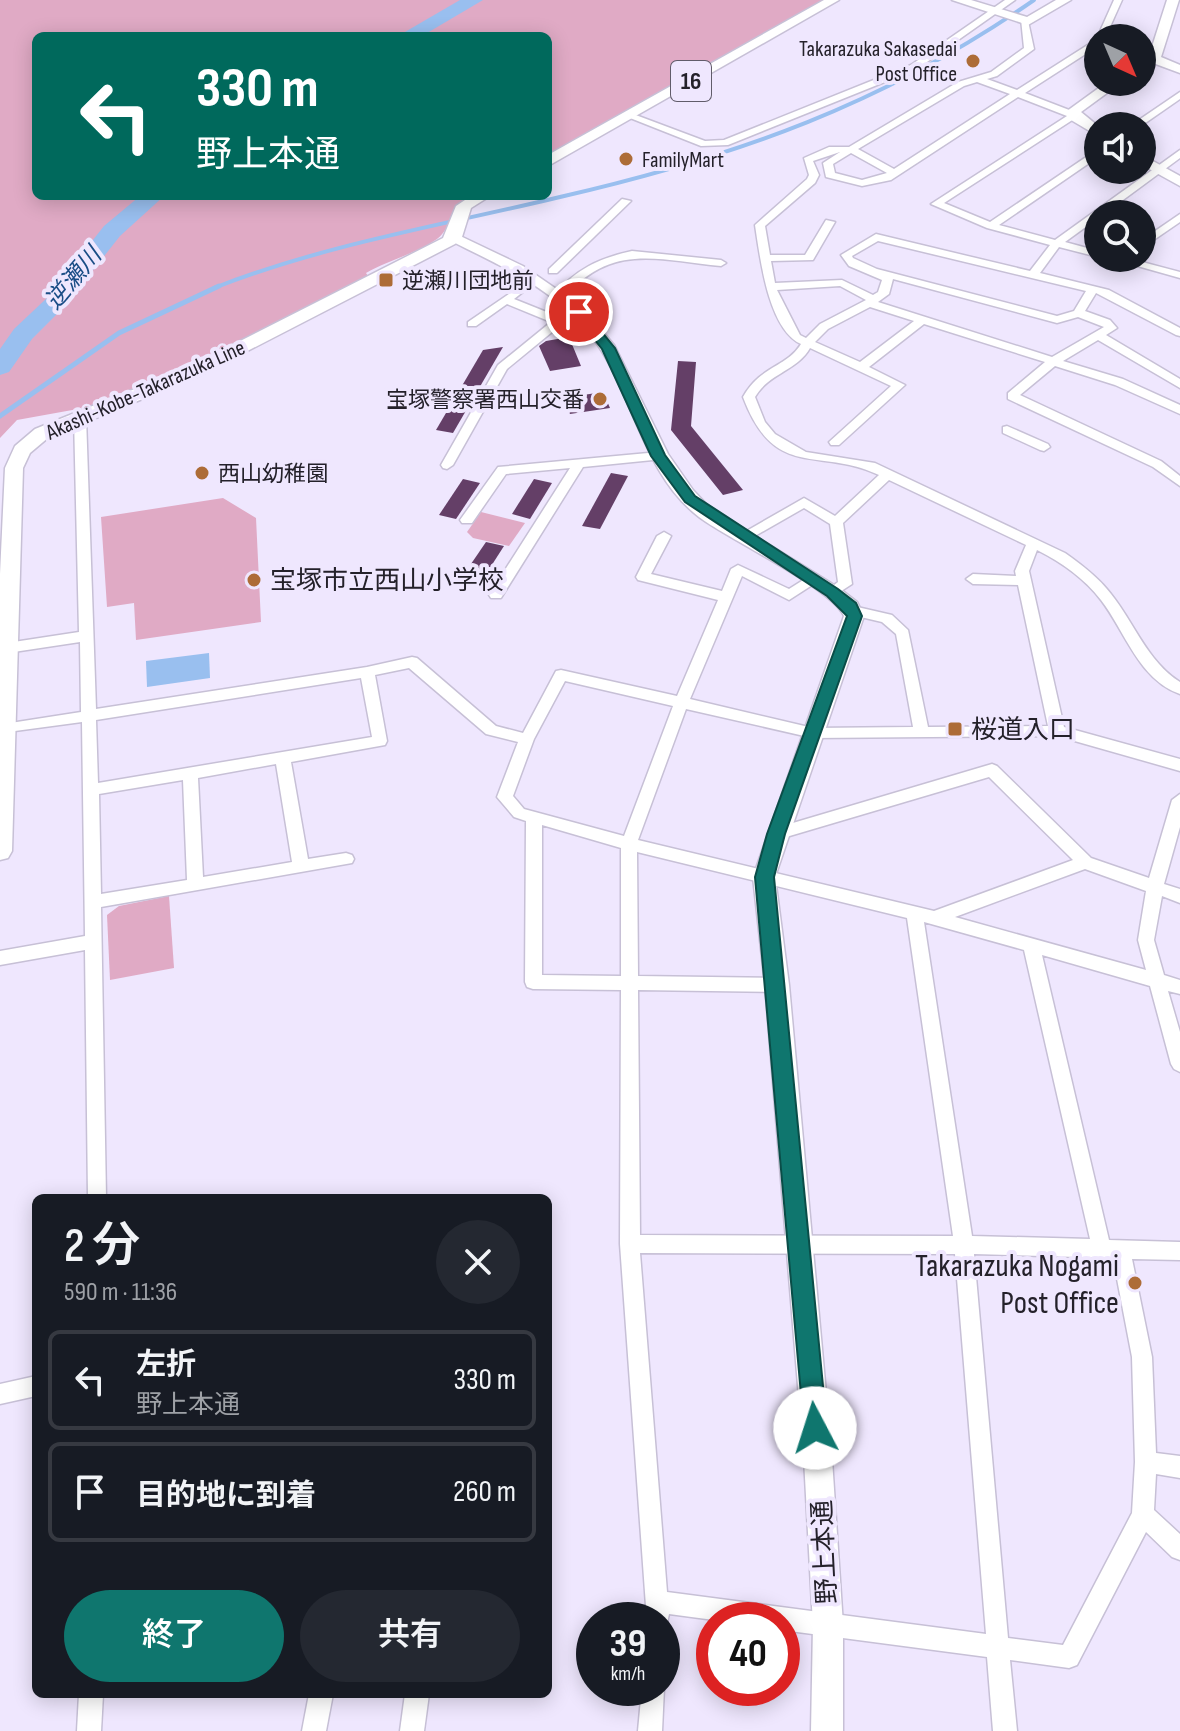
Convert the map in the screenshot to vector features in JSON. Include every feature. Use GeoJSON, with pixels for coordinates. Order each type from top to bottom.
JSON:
{"type":"FeatureCollection","features":[{"type":"Feature","properties":{"kind":"main road","name":"16"},"geometry":{"type":"LineString","coordinates":[[552,159],[833,0]]}},
{"type":"Feature","properties":{"kind":"main road","name":"Akashi-Kobe-Takarazuka Line"},"geometry":{"type":"LineString","coordinates":[[0,851],[14,468],[22,450],[36,437],[193,372],[458,223],[478,200]]}},
{"type":"Feature","properties":{"kind":"street"},"geometry":{"type":"LineString","coordinates":[[958,0],[1022,20],[1037,18],[1065,0]]}},
{"type":"Feature","properties":{"kind":"street"},"geometry":{"type":"LineString","coordinates":[[630,116],[704,144],[725,143],[914,67],[1011,0]]}},
{"type":"Feature","properties":{"kind":"street"},"geometry":{"type":"LineString","coordinates":[[1107,24],[1118,0]]}},
{"type":"Feature","properties":{"kind":"street"},"geometry":{"type":"LineString","coordinates":[[1156,36],[1173,0]]}},
{"type":"Feature","properties":{"kind":"street"},"geometry":{"type":"LineString","coordinates":[[1022,20],[1029,49],[994,74],[974,78],[849,147],[828,163],[826,168],[830,175],[862,183],[883,180],[1084,50]]}},
{"type":"Feature","properties":{"kind":"street"},"geometry":{"type":"LineString","coordinates":[[1156,62],[1180,69]]}},
{"type":"Feature","properties":{"kind":"street"},"geometry":{"type":"LineString","coordinates":[[974,78],[1074,115],[1084,122]]}},
{"type":"Feature","properties":{"kind":"street"},"geometry":{"type":"LineString","coordinates":[[1155,112],[1180,95]]}},
{"type":"Feature","properties":{"kind":"street"},"geometry":{"type":"LineString","coordinates":[[1084,251],[991,226],[936,204],[1074,115],[1076,109],[1095,96]]}},
{"type":"Feature","properties":{"kind":"street"},"geometry":{"type":"LineString","coordinates":[[835,442],[899,385],[795,337],[770,287],[760,225],[811,181],[814,175],[808,160],[838,146],[849,147],[894,173]]}},
{"type":"Feature","properties":{"kind":"street"},"geometry":{"type":"LineString","coordinates":[[1034,273],[1056,244],[1180,153]]}},
{"type":"Feature","properties":{"kind":"street"},"geometry":{"type":"LineString","coordinates":[[991,226],[1084,162]]}},
{"type":"Feature","properties":{"kind":"street"},"geometry":{"type":"LineString","coordinates":[[1156,167],[1180,182]]}},
{"type":"Feature","properties":{"kind":"street"},"geometry":{"type":"LineString","coordinates":[[553,271],[626,201]]}},
{"type":"Feature","properties":{"kind":"street"},"geometry":{"type":"LineString","coordinates":[[1156,235],[1180,217]]}},
{"type":"Feature","properties":{"kind":"street"},"geometry":{"type":"LineString","coordinates":[[764,258],[809,258],[830,222]]}},
{"type":"Feature","properties":{"kind":"street"},"geometry":{"type":"LineString","coordinates":[[458,223],[579,312],[608,348],[659,456],[690,499],[743,537],[832,592],[853,611],[881,615],[899,625],[921,730]]}},
{"type":"Feature","properties":{"kind":"street"},"geometry":{"type":"LineString","coordinates":[[1044,447],[1036,425],[1012,396],[1054,361],[1099,336],[1111,328],[1110,325],[1078,313],[1057,320],[852,264],[846,255],[876,237],[1105,292],[1165,325],[1179,324]]}},
{"type":"Feature","properties":{"kind":"street"},"geometry":{"type":"LineString","coordinates":[[567,259],[590,265],[632,254],[721,263]]}},
{"type":"Feature","properties":{"kind":"street"},"geometry":{"type":"LineString","coordinates":[[560,296],[590,265]]}},
{"type":"Feature","properties":{"kind":"street"},"geometry":{"type":"LineString","coordinates":[[1156,269],[1180,275]]}},
{"type":"Feature","properties":{"kind":"street"},"geometry":{"type":"LineString","coordinates":[[878,272],[888,279],[888,287],[872,302],[818,329],[806,341],[798,359],[768,373],[756,383],[749,397],[759,423],[771,437],[803,455],[871,466],[1060,556],[1081,571],[1110,601],[1144,658],[1168,682],[1180,689]]}},
{"type":"Feature","properties":{"kind":"street"},"geometry":{"type":"LineString","coordinates":[[770,287],[842,283],[872,302],[921,321],[1119,382],[1180,410]]}},
{"type":"Feature","properties":{"kind":"street"},"geometry":{"type":"LineString","coordinates":[[472,324],[522,288]]}},
{"type":"Feature","properties":{"kind":"street"},"geometry":{"type":"LineString","coordinates":[[1078,313],[1093,289]]}},
{"type":"Feature","properties":{"kind":"street"},"geometry":{"type":"LineString","coordinates":[[507,300],[559,321]]}},
{"type":"Feature","properties":{"kind":"street"},"geometry":{"type":"LineString","coordinates":[[447,465],[502,367],[559,321],[579,312]]}},
{"type":"Feature","properties":{"kind":"street"},"geometry":{"type":"LineString","coordinates":[[861,367],[921,321]]}},
{"type":"Feature","properties":{"kind":"street"},"geometry":{"type":"LineString","coordinates":[[1099,336],[1180,384]]}},
{"type":"Feature","properties":{"kind":"street"},"geometry":{"type":"LineString","coordinates":[[80,417],[94,902],[92,942],[97,1194]]}},
{"type":"Feature","properties":{"kind":"street"},"geometry":{"type":"LineString","coordinates":[[1007,430],[1036,425],[1157,464],[1180,482]]}},
{"type":"Feature","properties":{"kind":"street"},"geometry":{"type":"LineString","coordinates":[[467,520],[502,470],[659,456]]}},
{"type":"Feature","properties":{"kind":"street"},"geometry":{"type":"LineString","coordinates":[[496,595],[579,463]]}},
{"type":"Feature","properties":{"kind":"street"},"geometry":{"type":"LineString","coordinates":[[836,522],[888,474]]}},
{"type":"Feature","properties":{"kind":"street"},"geometry":{"type":"LineString","coordinates":[[743,537],[804,502],[836,522],[845,584],[832,592]]}},
{"type":"Feature","properties":{"kind":"street"},"geometry":{"type":"LineString","coordinates":[[664,536],[643,577],[727,597]]}},
{"type":"Feature","properties":{"kind":"street"},"geometry":{"type":"LineString","coordinates":[[1033,544],[1022,571],[1057,731]]}},
{"type":"Feature","properties":{"kind":"street"},"geometry":{"type":"LineString","coordinates":[[658,1602],[630,1244],[629,844],[681,703],[738,569],[789,595],[813,580]]}},
{"type":"Feature","properties":{"kind":"street"},"geometry":{"type":"LineString","coordinates":[[973,579],[1024,581]]}},
{"type":"Feature","properties":{"kind":"street","name":"野上本通"},"geometry":{"type":"LineString","coordinates":[[827,1731],[828,1625],[818,1459],[777,985],[764,877],[776,834],[854,622],[853,611]]}},
{"type":"Feature","properties":{"kind":"street"},"geometry":{"type":"LineString","coordinates":[[7,648],[84,636]]}},
{"type":"Feature","properties":{"kind":"street"},"geometry":{"type":"LineString","coordinates":[[4,729],[367,672],[412,662],[491,730],[527,739]]}},
{"type":"Feature","properties":{"kind":"street"},"geometry":{"type":"LineString","coordinates":[[91,790],[380,741],[367,672]]}},
{"type":"Feature","properties":{"kind":"street"},"geometry":{"type":"LineString","coordinates":[[1180,765],[1057,731],[813,733],[561,675],[527,739],[505,797],[519,813],[629,844],[924,915],[1180,987]]}},
{"type":"Feature","properties":{"kind":"street"},"geometry":{"type":"LineString","coordinates":[[283,759],[301,866]]}},
{"type":"Feature","properties":{"kind":"street"},"geometry":{"type":"LineString","coordinates":[[776,834],[992,770],[1085,862],[1180,896]]}},
{"type":"Feature","properties":{"kind":"street"},"geometry":{"type":"LineString","coordinates":[[190,774],[195,884]]}},
{"type":"Feature","properties":{"kind":"street"},"geometry":{"type":"LineString","coordinates":[[1179,809],[1155,887],[1146,940],[1180,1064]]}},
{"type":"Feature","properties":{"kind":"street"},"geometry":{"type":"LineString","coordinates":[[534,817],[533,982],[777,985]]}},
{"type":"Feature","properties":{"kind":"street"},"geometry":{"type":"LineString","coordinates":[[94,902],[346,859]]}},
{"type":"Feature","properties":{"kind":"street"},"geometry":{"type":"LineString","coordinates":[[924,915],[1085,862]]}},
{"type":"Feature","properties":{"kind":"street"},"geometry":{"type":"LineString","coordinates":[[924,915],[964,1245],[1005,1731]]}},
{"type":"Feature","properties":{"kind":"street"},"geometry":{"type":"LineString","coordinates":[[0,958],[92,942]]}},
{"type":"Feature","properties":{"kind":"street"},"geometry":{"type":"LineString","coordinates":[[680,1613],[828,1625],[1069,1657],[1143,1515],[1146,1462],[1142,1357],[1031,945]]}},
{"type":"Feature","properties":{"kind":"street"},"geometry":{"type":"LineString","coordinates":[[630,1244],[964,1245],[1180,1251]]}},
{"type":"Feature","properties":{"kind":"street"},"geometry":{"type":"LineString","coordinates":[[0,1394],[32,1387]]}},
{"type":"Feature","properties":{"kind":"street"},"geometry":{"type":"LineString","coordinates":[[1146,1462],[1180,1467]]}},
{"type":"Feature","properties":{"kind":"street"},"geometry":{"type":"LineString","coordinates":[[1143,1515],[1180,1549]]}},
{"type":"Feature","properties":{"kind":"street"},"geometry":{"type":"LineString","coordinates":[[89,1731],[91,1698]]}},
{"type":"Feature","properties":{"kind":"street"},"geometry":{"type":"LineString","coordinates":[[314,1731],[320,1698]]}},
{"type":"Feature","properties":{"kind":"street"},"geometry":{"type":"LineString","coordinates":[[412,1731],[416,1698]]}},
{"type":"Feature","properties":{"kind":"street"},"geometry":{"type":"LineString","coordinates":[[650,1731],[652,1706]]}},
{"type":"Feature","properties":{"kind":"shaded area"},"geometry":{"type":"Polygon","coordinates":[[[0,0],[824,0],[552,156],[552,32],[32,32],[32,200],[468,200],[454,213],[442,234],[429,244],[375,268],[366,273],[368,276],[214,358],[100,405],[17,420],[0,438],[0,0]]]}},
{"type":"Feature","properties":{"kind":"shaded area"},"geometry":{"type":"Polygon","coordinates":[[[223,498],[256,518],[261,622],[136,640],[134,603],[107,607],[101,517],[223,498]]]}},
{"type":"Feature","properties":{"kind":"shaded area"},"geometry":{"type":"Polygon","coordinates":[[[481,512],[525,523],[509,546],[473,538],[467,532],[481,512]]]}},
{"type":"Feature","properties":{"kind":"shaded area"},"geometry":{"type":"Polygon","coordinates":[[[169,896],[174,968],[110,980],[107,915],[119,906],[169,896]]]}},
{"type":"Feature","properties":{"kind":"water"},"geometry":{"type":"Polygon","coordinates":[[[209,653],[210,678],[147,687],[146,661],[209,653]]]}},
{"type":"Feature","properties":{"kind":"building"},"geometry":{"type":"Polygon","coordinates":[[[569,337],[581,366],[550,371],[539,346],[546,341],[569,337]]]}},
{"type":"Feature","properties":{"kind":"building"},"geometry":{"type":"Polygon","coordinates":[[[503,347],[453,433],[436,430],[483,350],[503,347]]]}},
{"type":"Feature","properties":{"kind":"building"},"geometry":{"type":"Polygon","coordinates":[[[678,361],[696,362],[691,426],[743,490],[723,495],[671,430],[678,361]]]}},
{"type":"Feature","properties":{"kind":"building"},"geometry":{"type":"Polygon","coordinates":[[[603,392],[610,408],[570,414],[563,398],[603,392]]]}},
{"type":"Feature","properties":{"kind":"building"},"geometry":{"type":"Polygon","coordinates":[[[611,473],[628,476],[600,529],[582,526],[611,473]]]}},
{"type":"Feature","properties":{"kind":"building"},"geometry":{"type":"Polygon","coordinates":[[[463,479],[480,483],[456,519],[439,515],[463,479]]]}},
{"type":"Feature","properties":{"kind":"building"},"geometry":{"type":"Polygon","coordinates":[[[534,479],[552,483],[530,519],[512,514],[534,479]]]}},
{"type":"Feature","properties":{"kind":"building"},"geometry":{"type":"Polygon","coordinates":[[[486,542],[504,546],[479,585],[460,580],[486,542]]]}},
{"type":"Feature","properties":{"kind":"waterway","name":"逆瀬川"},"geometry":{"type":"LineString","coordinates":[[415,32],[474,0]]}},
{"type":"Feature","properties":{"kind":"waterway"},"geometry":{"type":"LineString","coordinates":[[552,199],[688,164],[808,122],[922,69],[1034,0]]}},
{"type":"Feature","properties":{"kind":"waterway","name":"逆瀬川"},"geometry":{"type":"LineString","coordinates":[[0,367],[23,334],[56,302],[112,231],[148,200]]}},
{"type":"Feature","properties":{"kind":"waterway"},"geometry":{"type":"LineString","coordinates":[[217,287],[342,247],[547,200]]}},
{"type":"Feature","properties":{"kind":"waterway"},"geometry":{"type":"LineString","coordinates":[[0,416],[119,333],[217,287]]}},
{"type":"Feature","properties":{"kind":"place","name":"Takarazuka Sakasedai Post Office"},"geometry":{"type":"Point","coordinates":[973,61]}},
{"type":"Feature","properties":{"kind":"place","name":"FamilyMart"},"geometry":{"type":"Point","coordinates":[626,159]}},
{"type":"Feature","properties":{"kind":"place","name":"逆瀬川団地前"},"geometry":{"type":"Point","coordinates":[386,280]}},
{"type":"Feature","properties":{"kind":"place","name":"宝塚警察署西山交番"},"geometry":{"type":"Point","coordinates":[600,399]}},
{"type":"Feature","properties":{"kind":"place","name":"西山幼稚園"},"geometry":{"type":"Point","coordinates":[202,473]}},
{"type":"Feature","properties":{"kind":"place","name":"宝塚市立西山小学校"},"geometry":{"type":"Point","coordinates":[254,580]}},
{"type":"Feature","properties":{"kind":"place","name":"桜道入口"},"geometry":{"type":"Point","coordinates":[955,729]}},
{"type":"Feature","properties":{"kind":"place","name":"Takarazuka Nogami Post Office"},"geometry":{"type":"Point","coordinates":[1135,1283]}},
{"type":"Feature","properties":{"kind":"route"},"geometry":{"type":"LineString","coordinates":[[579,312],[608,348],[659,456],[678,486],[704,512],[832,592],[850,607],[854,616],[776,834],[764,877],[777,985],[815,1428]]}}]}
